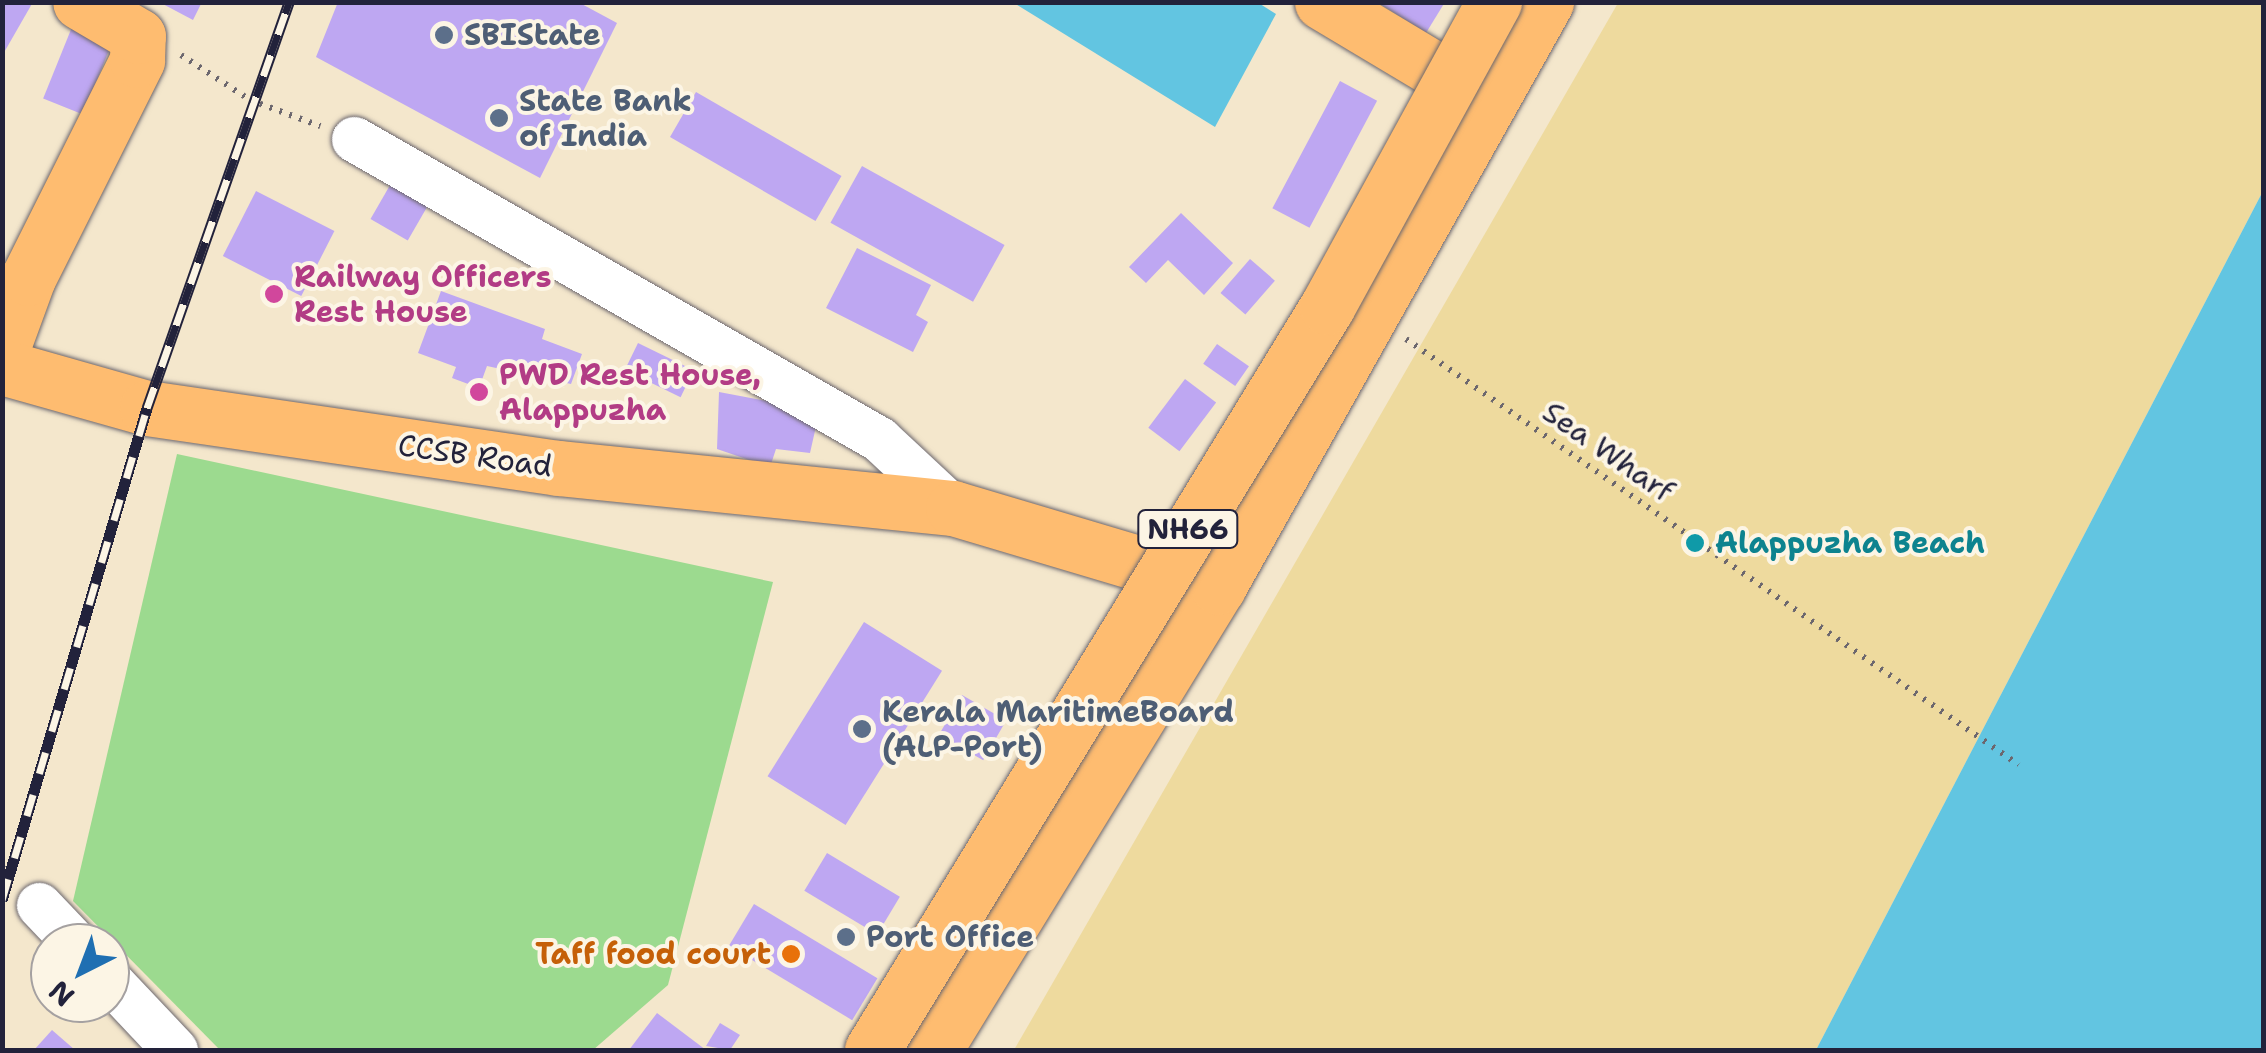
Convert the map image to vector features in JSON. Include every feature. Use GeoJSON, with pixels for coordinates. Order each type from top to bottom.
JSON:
{"type":"FeatureCollection","features":[{"type":"Feature","properties":{"kind":"main road"},"geometry":{"type":"LineString","coordinates":[[2,349],[28,278],[138,60],[138,36],[80,2]]}},
{"type":"Feature","properties":{"kind":"main road"},"geometry":{"type":"LineString","coordinates":[[1322,2],[1489,102]]}},
{"type":"Feature","properties":{"kind":"main road","name":"NH66"},"geometry":{"type":"LineString","coordinates":[[872,1050],[1327,307],[1494,2]]}},
{"type":"Feature","properties":{"kind":"main road"},"geometry":{"type":"LineString","coordinates":[[934,1050],[1218,587],[1368,312],[1546,2]]}},
{"type":"Feature","properties":{"kind":"main road","name":"CCSB Road"},"geometry":{"type":"LineString","coordinates":[[2,367],[167,411],[558,468],[953,508],[1218,587]]}},
{"type":"Feature","properties":{"kind":"street"},"geometry":{"type":"LineString","coordinates":[[354,139],[879,438],[953,508]]}},
{"type":"Feature","properties":{"kind":"street"},"geometry":{"type":"LineString","coordinates":[[39,905],[56,923]]}},
{"type":"Feature","properties":{"kind":"street"},"geometry":{"type":"LineString","coordinates":[[130,1002],[176,1050]]}},
{"type":"Feature","properties":{"kind":"path"},"geometry":{"type":"LineString","coordinates":[[138,36],[206,66],[250,100],[354,139]]}},
{"type":"Feature","properties":{"kind":"path","name":"Sea Wharf"},"geometry":{"type":"LineString","coordinates":[[1368,312],[2020,765]]}},
{"type":"Feature","properties":{"kind":"green space"},"geometry":{"type":"Polygon","coordinates":[[[177,454],[773,582],[668,985],[593,1050],[220,1050],[130,959],[130,923],[95,923],[73,901],[177,454]]]}},
{"type":"Feature","properties":{"kind":"sand","name":"Alappuzha Beach"},"geometry":{"type":"Polygon","coordinates":[[[1618,3],[2263,3],[2263,191],[1816,1050],[1014,1050],[1618,3]]]}},
{"type":"Feature","properties":{"kind":"water"},"geometry":{"type":"Polygon","coordinates":[[[1257,2],[1276,14],[1215,127],[1014,3],[1257,2]]]}},
{"type":"Feature","properties":{"kind":"water"},"geometry":{"type":"Polygon","coordinates":[[[2263,191],[2263,1050],[1816,1050],[2263,191]]]}},
{"type":"Feature","properties":{"kind":"building"},"geometry":{"type":"Polygon","coordinates":[[[2,2],[33,2],[2,56],[2,2]]]}},
{"type":"Feature","properties":{"kind":"building"},"geometry":{"type":"Polygon","coordinates":[[[159,2],[202,2],[193,20],[159,2]]]}},
{"type":"Feature","properties":{"kind":"building","name":"State Bank of India"},"geometry":{"type":"Polygon","coordinates":[[[338,2],[578,2],[617,23],[540,178],[316,57],[338,2]]]}},
{"type":"Feature","properties":{"kind":"building"},"geometry":{"type":"Polygon","coordinates":[[[1377,2],[1445,2],[1426,33],[1377,2]]]}},
{"type":"Feature","properties":{"kind":"building"},"geometry":{"type":"Polygon","coordinates":[[[72,27],[112,43],[83,115],[43,98],[72,27]]]}},
{"type":"Feature","properties":{"kind":"building"},"geometry":{"type":"Polygon","coordinates":[[[1340,81],[1377,101],[1309,228],[1272,208],[1340,81]]]}},
{"type":"Feature","properties":{"kind":"building"},"geometry":{"type":"Polygon","coordinates":[[[696,92],[841,176],[815,221],[670,137],[696,92]]]}},
{"type":"Feature","properties":{"kind":"building"},"geometry":{"type":"Polygon","coordinates":[[[862,166],[1005,245],[973,302],[830,223],[862,166]]]}},
{"type":"Feature","properties":{"kind":"building"},"geometry":{"type":"Polygon","coordinates":[[[393,180],[430,202],[408,240],[370,219],[393,180]]]}},
{"type":"Feature","properties":{"kind":"building"},"geometry":{"type":"Polygon","coordinates":[[[256,191],[334,231],[301,296],[223,256],[256,191]]]}},
{"type":"Feature","properties":{"kind":"building"},"geometry":{"type":"Polygon","coordinates":[[[1181,213],[1233,263],[1204,295],[1168,260],[1146,283],[1129,267],[1181,213]]]}},
{"type":"Feature","properties":{"kind":"building"},"geometry":{"type":"Polygon","coordinates":[[[857,248],[931,285],[916,315],[928,322],[913,352],[826,308],[857,248]]]}},
{"type":"Feature","properties":{"kind":"building"},"geometry":{"type":"Polygon","coordinates":[[[1250,259],[1275,281],[1245,315],[1220,293],[1250,259]]]}},
{"type":"Feature","properties":{"kind":"building"},"geometry":{"type":"Polygon","coordinates":[[[441,291],[545,329],[542,339],[582,354],[571,384],[487,366],[479,388],[452,378],[456,367],[418,353],[441,291]]]}},
{"type":"Feature","properties":{"kind":"building"},"geometry":{"type":"Polygon","coordinates":[[[638,343],[694,370],[681,397],[625,370],[638,343]]]}},
{"type":"Feature","properties":{"kind":"building"},"geometry":{"type":"Polygon","coordinates":[[[1217,344],[1249,366],[1235,386],[1203,364],[1217,344]]]}},
{"type":"Feature","properties":{"kind":"building"},"geometry":{"type":"Polygon","coordinates":[[[1185,379],[1216,402],[1179,451],[1148,428],[1185,379]]]}},
{"type":"Feature","properties":{"kind":"building"},"geometry":{"type":"Polygon","coordinates":[[[719,392],[804,408],[817,422],[810,453],[776,449],[770,467],[717,449],[719,392]]]}},
{"type":"Feature","properties":{"kind":"building","name":"Kerala MaritimeBoard (ALP-Port)"},"geometry":{"type":"Polygon","coordinates":[[[864,622],[942,671],[846,825],[768,776],[864,622]]]}},
{"type":"Feature","properties":{"kind":"building"},"geometry":{"type":"Polygon","coordinates":[[[962,695],[1006,720],[983,760],[939,735],[962,695]]]}},
{"type":"Feature","properties":{"kind":"building"},"geometry":{"type":"Polygon","coordinates":[[[827,853],[900,897],[877,934],[804,891],[827,853]]]}},
{"type":"Feature","properties":{"kind":"building","name":"Taff food court"},"geometry":{"type":"Polygon","coordinates":[[[754,904],[877,978],[852,1020],[729,946],[754,904]]]}},
{"type":"Feature","properties":{"kind":"building"},"geometry":{"type":"Polygon","coordinates":[[[657,1013],[706,1050],[629,1050],[657,1013]]]}},
{"type":"Feature","properties":{"kind":"building"},"geometry":{"type":"Polygon","coordinates":[[[720,1023],[740,1035],[730,1050],[706,1046],[720,1023]]]}},
{"type":"Feature","properties":{"kind":"building"},"geometry":{"type":"Polygon","coordinates":[[[52,1030],[75,1050],[34,1050],[52,1030]]]}},
{"type":"Feature","properties":{"kind":"railway"},"geometry":{"type":"LineString","coordinates":[[2,900],[147,408],[289,2]]}},
{"type":"Feature","properties":{"kind":"place","name":"SBIState"},"geometry":{"type":"Point","coordinates":[444,35]}},
{"type":"Feature","properties":{"kind":"place","name":"State Bank of India"},"geometry":{"type":"Point","coordinates":[499,118]}},
{"type":"Feature","properties":{"kind":"place","name":"Railway Officers Rest House"},"geometry":{"type":"Point","coordinates":[274,294]}},
{"type":"Feature","properties":{"kind":"place","name":"PWD Rest House, Alappuzha"},"geometry":{"type":"Point","coordinates":[479,392]}},
{"type":"Feature","properties":{"kind":"place","name":"Alappuzha Beach"},"geometry":{"type":"Point","coordinates":[1695,543]}},
{"type":"Feature","properties":{"kind":"place","name":"Kerala MaritimeBoard (ALP-Port)"},"geometry":{"type":"Point","coordinates":[862,729]}},
{"type":"Feature","properties":{"kind":"place","name":"Port Office"},"geometry":{"type":"Point","coordinates":[846,937]}},
{"type":"Feature","properties":{"kind":"place","name":"Taff food court"},"geometry":{"type":"Point","coordinates":[791,954]}}]}
